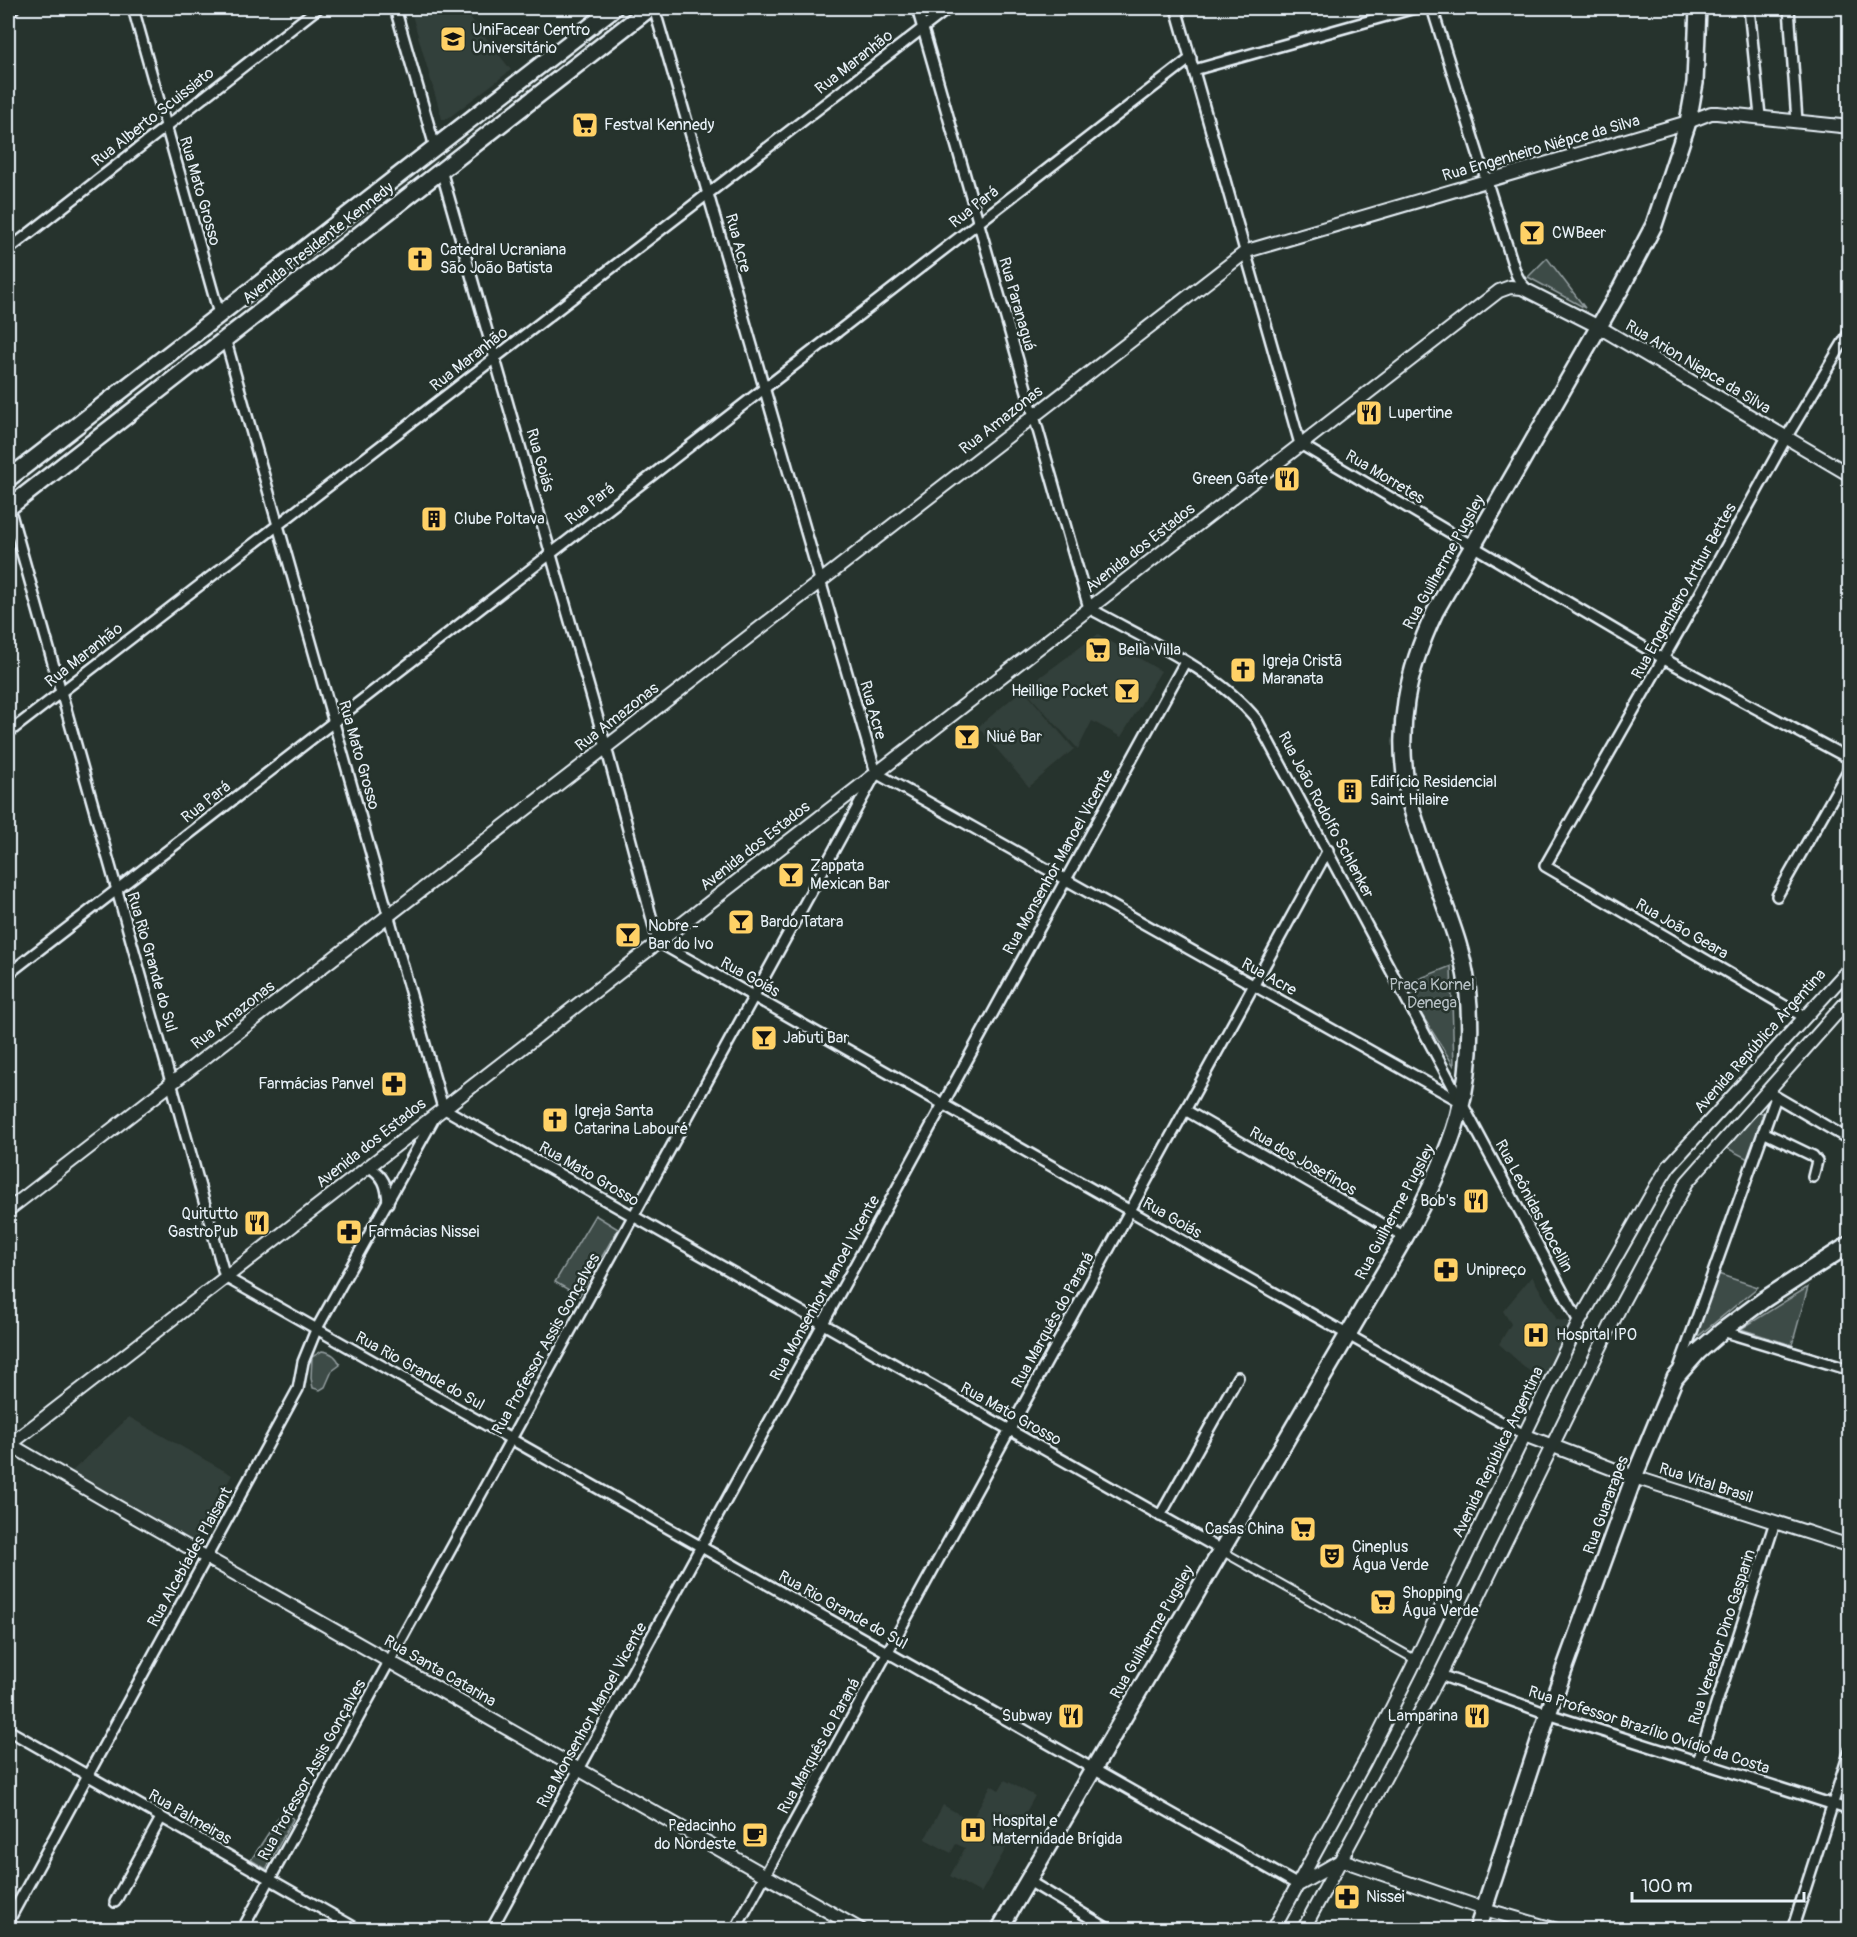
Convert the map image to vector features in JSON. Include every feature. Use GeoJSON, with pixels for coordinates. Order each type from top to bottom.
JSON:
{"type":"FeatureCollection","features":[{"type":"Feature","properties":{"kind":"main road","name":"Avenida Presidente Kennedy"},"geometry":{"type":"LineString","coordinates":[[8,479],[614,8]]}},
{"type":"Feature","properties":{"kind":"main road","name":"Avenida Presidente Kennedy"},"geometry":{"type":"LineString","coordinates":[[8,507],[652,8]]}},
{"type":"Feature","properties":{"kind":"main road","name":"Rua Guilherme Pugsley"},"geometry":{"type":"LineString","coordinates":[[999,1929],[1405,1237],[1440,1170],[1458,1124],[1463,1103],[1469,1035],[1467,984],[1456,937],[1416,823],[1408,793],[1403,738],[1407,689],[1422,639],[1434,612],[1599,327],[1654,225],[1688,122],[1695,83],[1698,8]]}},
{"type":"Feature","properties":{"kind":"main road"},"geometry":{"type":"LineString","coordinates":[[327,230],[327,239],[334,254]]}},
{"type":"Feature","properties":{"kind":"main road"},"geometry":{"type":"LineString","coordinates":[[1675,1378],[1698,1352],[1722,1331],[1765,1299],[1850,1244]]}},
{"type":"Feature","properties":{"kind":"main road","name":"Rua Guararapes"},"geometry":{"type":"LineString","coordinates":[[1478,1929],[1548,1714],[1634,1477],[1675,1378]]}},
{"type":"Feature","properties":{"kind":"street"},"geometry":{"type":"LineString","coordinates":[[8,13],[14,8]]}},
{"type":"Feature","properties":{"kind":"street","name":"Rua Mato Grosso"},"geometry":{"type":"LineString","coordinates":[[133,8],[219,314]]}},
{"type":"Feature","properties":{"kind":"street","name":"Rua Alberto Scuissiato"},"geometry":{"type":"LineString","coordinates":[[8,250],[318,8]]}},
{"type":"Feature","properties":{"kind":"street"},"geometry":{"type":"LineString","coordinates":[[395,8],[435,147]]}},
{"type":"Feature","properties":{"kind":"street","name":"Rua Acre"},"geometry":{"type":"LineString","coordinates":[[652,8],[709,194],[763,389],[876,773],[1463,1103]]}},
{"type":"Feature","properties":{"kind":"street","name":"Rua Paranaguá"},"geometry":{"type":"LineString","coordinates":[[917,8],[1089,609]]}},
{"type":"Feature","properties":{"kind":"street","name":"Rua Maranhão"},"geometry":{"type":"LineString","coordinates":[[8,734],[949,8]]}},
{"type":"Feature","properties":{"kind":"street"},"geometry":{"type":"LineString","coordinates":[[1176,8],[1300,444]]}},
{"type":"Feature","properties":{"kind":"street"},"geometry":{"type":"LineString","coordinates":[[1194,70],[1415,8]]}},
{"type":"Feature","properties":{"kind":"street"},"geometry":{"type":"LineString","coordinates":[[1432,8],[1518,279],[1528,291]]}},
{"type":"Feature","properties":{"kind":"street"},"geometry":{"type":"LineString","coordinates":[[1749,8],[1760,116]]}},
{"type":"Feature","properties":{"kind":"street"},"geometry":{"type":"LineString","coordinates":[[1789,8],[1797,121]]}},
{"type":"Feature","properties":{"kind":"street","name":"Rua Pará"},"geometry":{"type":"LineString","coordinates":[[8,974],[1191,58]]}},
{"type":"Feature","properties":{"kind":"street","name":"Rua Engenheiro Niépce da Silva"},"geometry":{"type":"LineString","coordinates":[[1246,251],[1717,112],[1850,127]]}},
{"type":"Feature","properties":{"kind":"street","name":"Rua Goiás"},"geometry":{"type":"LineString","coordinates":[[441,170],[606,747],[658,942],[1524,1435]]}},
{"type":"Feature","properties":{"kind":"street","name":"Rua Amazonas"},"geometry":{"type":"LineString","coordinates":[[8,1210],[1246,251]]}},
{"type":"Feature","properties":{"kind":"street","name":"Avenida dos Estados"},"geometry":{"type":"LineString","coordinates":[[8,1444],[1499,291],[1510,287],[1528,291]]}},
{"type":"Feature","properties":{"kind":"street","name":"Rua Arion Niepce da Silva"},"geometry":{"type":"LineString","coordinates":[[1528,291],[1599,327],[1850,475]]}},
{"type":"Feature","properties":{"kind":"street","name":"Rua Engenheiro Arthur Bettes"},"geometry":{"type":"LineString","coordinates":[[1545,866],[1664,659],[1786,438],[1850,331]]}},
{"type":"Feature","properties":{"kind":"street","name":"Rua Mato Grosso"},"geometry":{"type":"LineString","coordinates":[[225,338],[388,915],[440,1111],[633,1217],[1416,1660]]}},
{"type":"Feature","properties":{"kind":"street","name":"Rua Morretes"},"geometry":{"type":"LineString","coordinates":[[1300,444],[1664,659],[1850,759]]}},
{"type":"Feature","properties":{"kind":"street","name":"Rua Rio Grande do Sul"},"geometry":{"type":"LineString","coordinates":[[8,507],[172,1082],[225,1278],[1298,1885]]}},
{"type":"Feature","properties":{"kind":"street","name":"Rua João Rodolfo Schlenker"},"geometry":{"type":"LineString","coordinates":[[1089,609],[1185,662],[1235,696],[1257,720],[1463,1103]]}},
{"type":"Feature","properties":{"kind":"street","name":"Rua Monsenhor Manoel Vicente"},"geometry":{"type":"LineString","coordinates":[[491,1929],[1185,662]]}},
{"type":"Feature","properties":{"kind":"street"},"geometry":{"type":"LineString","coordinates":[[1777,897],[1850,767]]}},
{"type":"Feature","properties":{"kind":"street","name":"Rua Professor Assis Gonçalves"},"geometry":{"type":"LineString","coordinates":[[242,1929],[876,773]]}},
{"type":"Feature","properties":{"kind":"street","name":"Rua Marquês do Paraná"},"geometry":{"type":"LineString","coordinates":[[735,1929],[1328,850]]}},
{"type":"Feature","properties":{"kind":"street","name":"Rua João Geara"},"geometry":{"type":"LineString","coordinates":[[1545,866],[1804,1017]]}},
{"type":"Feature","properties":{"kind":"street","name":"Avenida República Argentina"},"geometry":{"type":"LineString","coordinates":[[1273,1929],[1364,1763],[1580,1323],[1669,1166],[1850,968]]}},
{"type":"Feature","properties":{"kind":"street"},"geometry":{"type":"LineString","coordinates":[[1303,1929],[1440,1675],[1622,1303],[1687,1182],[1771,1094],[1850,998]]}},
{"type":"Feature","properties":{"kind":"street"},"geometry":{"type":"LineString","coordinates":[[1771,1094],[1850,1140]]}},
{"type":"Feature","properties":{"kind":"street","name":"Rua Guararapes"},"geometry":{"type":"LineString","coordinates":[[1675,1378],[1763,1132],[1771,1094]]}},
{"type":"Feature","properties":{"kind":"street","name":"Rua Leônidas Mocellin"},"geometry":{"type":"LineString","coordinates":[[1463,1103],[1580,1323]]}},
{"type":"Feature","properties":{"kind":"street","name":"Rua dos Josefinos"},"geometry":{"type":"LineString","coordinates":[[1185,1110],[1405,1237]]}},
{"type":"Feature","properties":{"kind":"street","name":"Rua Alcebíades Plaisant"},"geometry":{"type":"LineString","coordinates":[[8,1922],[298,1389],[303,1362],[316,1330],[440,1111]]}},
{"type":"Feature","properties":{"kind":"street"},"geometry":{"type":"LineString","coordinates":[[1763,1132],[1813,1156],[1816,1161],[1813,1177]]}},
{"type":"Feature","properties":{"kind":"street"},"geometry":{"type":"LineString","coordinates":[[368,1166],[385,1181],[388,1203]]}},
{"type":"Feature","properties":{"kind":"street"},"geometry":{"type":"LineString","coordinates":[[1722,1331],[1850,1370]]}},
{"type":"Feature","properties":{"kind":"street"},"geometry":{"type":"LineString","coordinates":[[1160,1516],[1238,1377]]}},
{"type":"Feature","properties":{"kind":"street","name":"Rua Vital Brasil"},"geometry":{"type":"LineString","coordinates":[[1524,1435],[1634,1477],[1850,1546]]}},
{"type":"Feature","properties":{"kind":"street","name":"Rua Santa Catarina"},"geometry":{"type":"LineString","coordinates":[[8,1444],[861,1929]]}},
{"type":"Feature","properties":{"kind":"street","name":"Rua Vereador Dino Gasparin"},"geometry":{"type":"LineString","coordinates":[[1698,1761],[1774,1522]]}},
{"type":"Feature","properties":{"kind":"street","name":"Rua Professor Brazílio Ovídio da Costa"},"geometry":{"type":"LineString","coordinates":[[1440,1675],[1548,1714],[1850,1810]]}},
{"type":"Feature","properties":{"kind":"street","name":"Rua Palmeiras"},"geometry":{"type":"LineString","coordinates":[[8,1730],[358,1929]]}},
{"type":"Feature","properties":{"kind":"street"},"geometry":{"type":"LineString","coordinates":[[1792,1929],[1850,1750]]}},
{"type":"Feature","properties":{"kind":"street"},"geometry":{"type":"LineString","coordinates":[[115,1902],[161,1818]]}},
{"type":"Feature","properties":{"kind":"street"},"geometry":{"type":"LineString","coordinates":[[1298,1885],[1342,1860],[1484,1909],[1557,1929]]}},
{"type":"Feature","properties":{"kind":"street"},"geometry":{"type":"LineString","coordinates":[[1028,1880],[1110,1929]]}},
{"type":"Feature","properties":{"kind":"shaded area","name":"UniFacear Centro Universitário"},"geometry":{"type":"Polygon","coordinates":[[[410,8],[463,8],[511,70],[447,119],[442,119],[410,8]]]}},
{"type":"Feature","properties":{"kind":"shaded area"},"geometry":{"type":"Polygon","coordinates":[[[1098,634],[1161,671],[1121,737],[1092,721],[1078,749],[1024,689],[1098,634]]]}},
{"type":"Feature","properties":{"kind":"shaded area"},"geometry":{"type":"Polygon","coordinates":[[[1023,689],[1074,749],[1029,787],[978,727],[1023,689]]]}},
{"type":"Feature","properties":{"kind":"shaded area","name":"Hospital IPO"},"geometry":{"type":"Polygon","coordinates":[[[1532,1276],[1557,1320],[1567,1321],[1571,1326],[1546,1386],[1499,1344],[1511,1324],[1503,1311],[1532,1276]]]}},
{"type":"Feature","properties":{"kind":"shaded area"},"geometry":{"type":"Polygon","coordinates":[[[129,1417],[232,1475],[196,1542],[68,1475],[129,1417]]]}},
{"type":"Feature","properties":{"kind":"shaded area","name":"Hospital e Maternidade Brígida"},"geometry":{"type":"Polygon","coordinates":[[[1005,1780],[1035,1796],[981,1893],[950,1876],[965,1848],[956,1844],[951,1853],[925,1839],[943,1805],[971,1821],[991,1785],[999,1790],[1005,1780]]]}},
{"type":"Feature","properties":{"kind":"green space"},"geometry":{"type":"Polygon","coordinates":[[[1547,258],[1585,308],[1528,277],[1547,258]]]}},
{"type":"Feature","properties":{"kind":"green space","name":"Praça Kornel Denega"},"geometry":{"type":"Polygon","coordinates":[[[1451,966],[1454,1066],[1403,985],[1451,966]]]}},
{"type":"Feature","properties":{"kind":"green space"},"geometry":{"type":"Polygon","coordinates":[[[1755,1110],[1765,1114],[1748,1159],[1725,1147],[1755,1110]]]}},
{"type":"Feature","properties":{"kind":"green space"},"geometry":{"type":"Polygon","coordinates":[[[595,1215],[618,1229],[579,1296],[555,1282],[595,1215]]]}},
{"type":"Feature","properties":{"kind":"green space"},"geometry":{"type":"Polygon","coordinates":[[[1718,1274],[1758,1287],[1690,1343],[1718,1274]]]}},
{"type":"Feature","properties":{"kind":"green space"},"geometry":{"type":"Polygon","coordinates":[[[1808,1287],[1792,1345],[1741,1329],[1808,1287]]]}},
{"type":"Feature","properties":{"kind":"green space"},"geometry":{"type":"Polygon","coordinates":[[[322,1351],[333,1355],[340,1365],[332,1371],[325,1387],[320,1390],[313,1388],[312,1357],[322,1351]]]}},
{"type":"Feature","properties":{"kind":"green space"},"geometry":{"type":"Polygon","coordinates":[[[284,1809],[293,1819],[266,1869],[251,1860],[284,1809]]]}},
{"type":"Feature","properties":{"kind":"place","name":"UniFacear Centro Universitário"},"geometry":{"type":"Point","coordinates":[453,39]}},
{"type":"Feature","properties":{"kind":"place","name":"Festval Kennedy"},"geometry":{"type":"Point","coordinates":[585,125]}},
{"type":"Feature","properties":{"kind":"place","name":"CWBeer"},"geometry":{"type":"Point","coordinates":[1532,233]}},
{"type":"Feature","properties":{"kind":"place","name":"Catedral Ucraniana São João Batista"},"geometry":{"type":"Point","coordinates":[420,259]}},
{"type":"Feature","properties":{"kind":"place","name":"Lupertine"},"geometry":{"type":"Point","coordinates":[1369,413]}},
{"type":"Feature","properties":{"kind":"place","name":"Green Gate"},"geometry":{"type":"Point","coordinates":[1287,479]}},
{"type":"Feature","properties":{"kind":"place","name":"Clube Poltava"},"geometry":{"type":"Point","coordinates":[434,519]}},
{"type":"Feature","properties":{"kind":"place","name":"Bella Villa"},"geometry":{"type":"Point","coordinates":[1098,650]}},
{"type":"Feature","properties":{"kind":"place","name":"Igreja Cristã Maranata"},"geometry":{"type":"Point","coordinates":[1243,670]}},
{"type":"Feature","properties":{"kind":"place","name":"Heillige Pocket"},"geometry":{"type":"Point","coordinates":[1127,691]}},
{"type":"Feature","properties":{"kind":"place","name":"Niuê Bar"},"geometry":{"type":"Point","coordinates":[967,737]}},
{"type":"Feature","properties":{"kind":"place","name":"Edifício Residencial Saint Hilaire"},"geometry":{"type":"Point","coordinates":[1350,791]}},
{"type":"Feature","properties":{"kind":"place","name":"Zappata Mexican Bar"},"geometry":{"type":"Point","coordinates":[791,875]}},
{"type":"Feature","properties":{"kind":"place","name":"Bardo Tatara"},"geometry":{"type":"Point","coordinates":[741,922]}},
{"type":"Feature","properties":{"kind":"place","name":"Nobre - Bar do Ivo"},"geometry":{"type":"Point","coordinates":[628,935]}},
{"type":"Feature","properties":{"kind":"place","name":"Jabuti Bar"},"geometry":{"type":"Point","coordinates":[764,1038]}},
{"type":"Feature","properties":{"kind":"place","name":"Farmácias Panvel"},"geometry":{"type":"Point","coordinates":[394,1084]}},
{"type":"Feature","properties":{"kind":"place","name":"Igreja Santa Catarina Labouré"},"geometry":{"type":"Point","coordinates":[555,1120]}},
{"type":"Feature","properties":{"kind":"place","name":"Bob's"},"geometry":{"type":"Point","coordinates":[1476,1201]}},
{"type":"Feature","properties":{"kind":"place","name":"Quitutto GastroPub"},"geometry":{"type":"Point","coordinates":[257,1223]}},
{"type":"Feature","properties":{"kind":"place","name":"Farmácias Nissei"},"geometry":{"type":"Point","coordinates":[349,1232]}},
{"type":"Feature","properties":{"kind":"place","name":"Unipreço"},"geometry":{"type":"Point","coordinates":[1446,1270]}},
{"type":"Feature","properties":{"kind":"place","name":"Hospital IPO"},"geometry":{"type":"Point","coordinates":[1536,1335]}},
{"type":"Feature","properties":{"kind":"place","name":"Casas China"},"geometry":{"type":"Point","coordinates":[1303,1529]}},
{"type":"Feature","properties":{"kind":"place","name":"Cineplus Água Verde"},"geometry":{"type":"Point","coordinates":[1332,1556]}},
{"type":"Feature","properties":{"kind":"place","name":"Shopping Água Verde"},"geometry":{"type":"Point","coordinates":[1383,1602]}},
{"type":"Feature","properties":{"kind":"place","name":"Subway"},"geometry":{"type":"Point","coordinates":[1071,1716]}},
{"type":"Feature","properties":{"kind":"place","name":"Lamparina"},"geometry":{"type":"Point","coordinates":[1477,1716]}},
{"type":"Feature","properties":{"kind":"place","name":"Hospital e Maternidade Brígida"},"geometry":{"type":"Point","coordinates":[973,1830]}},
{"type":"Feature","properties":{"kind":"place","name":"Pedacinho do Nordeste"},"geometry":{"type":"Point","coordinates":[755,1835]}},
{"type":"Feature","properties":{"kind":"place","name":"Nissei"},"geometry":{"type":"Point","coordinates":[1347,1897]}}]}
